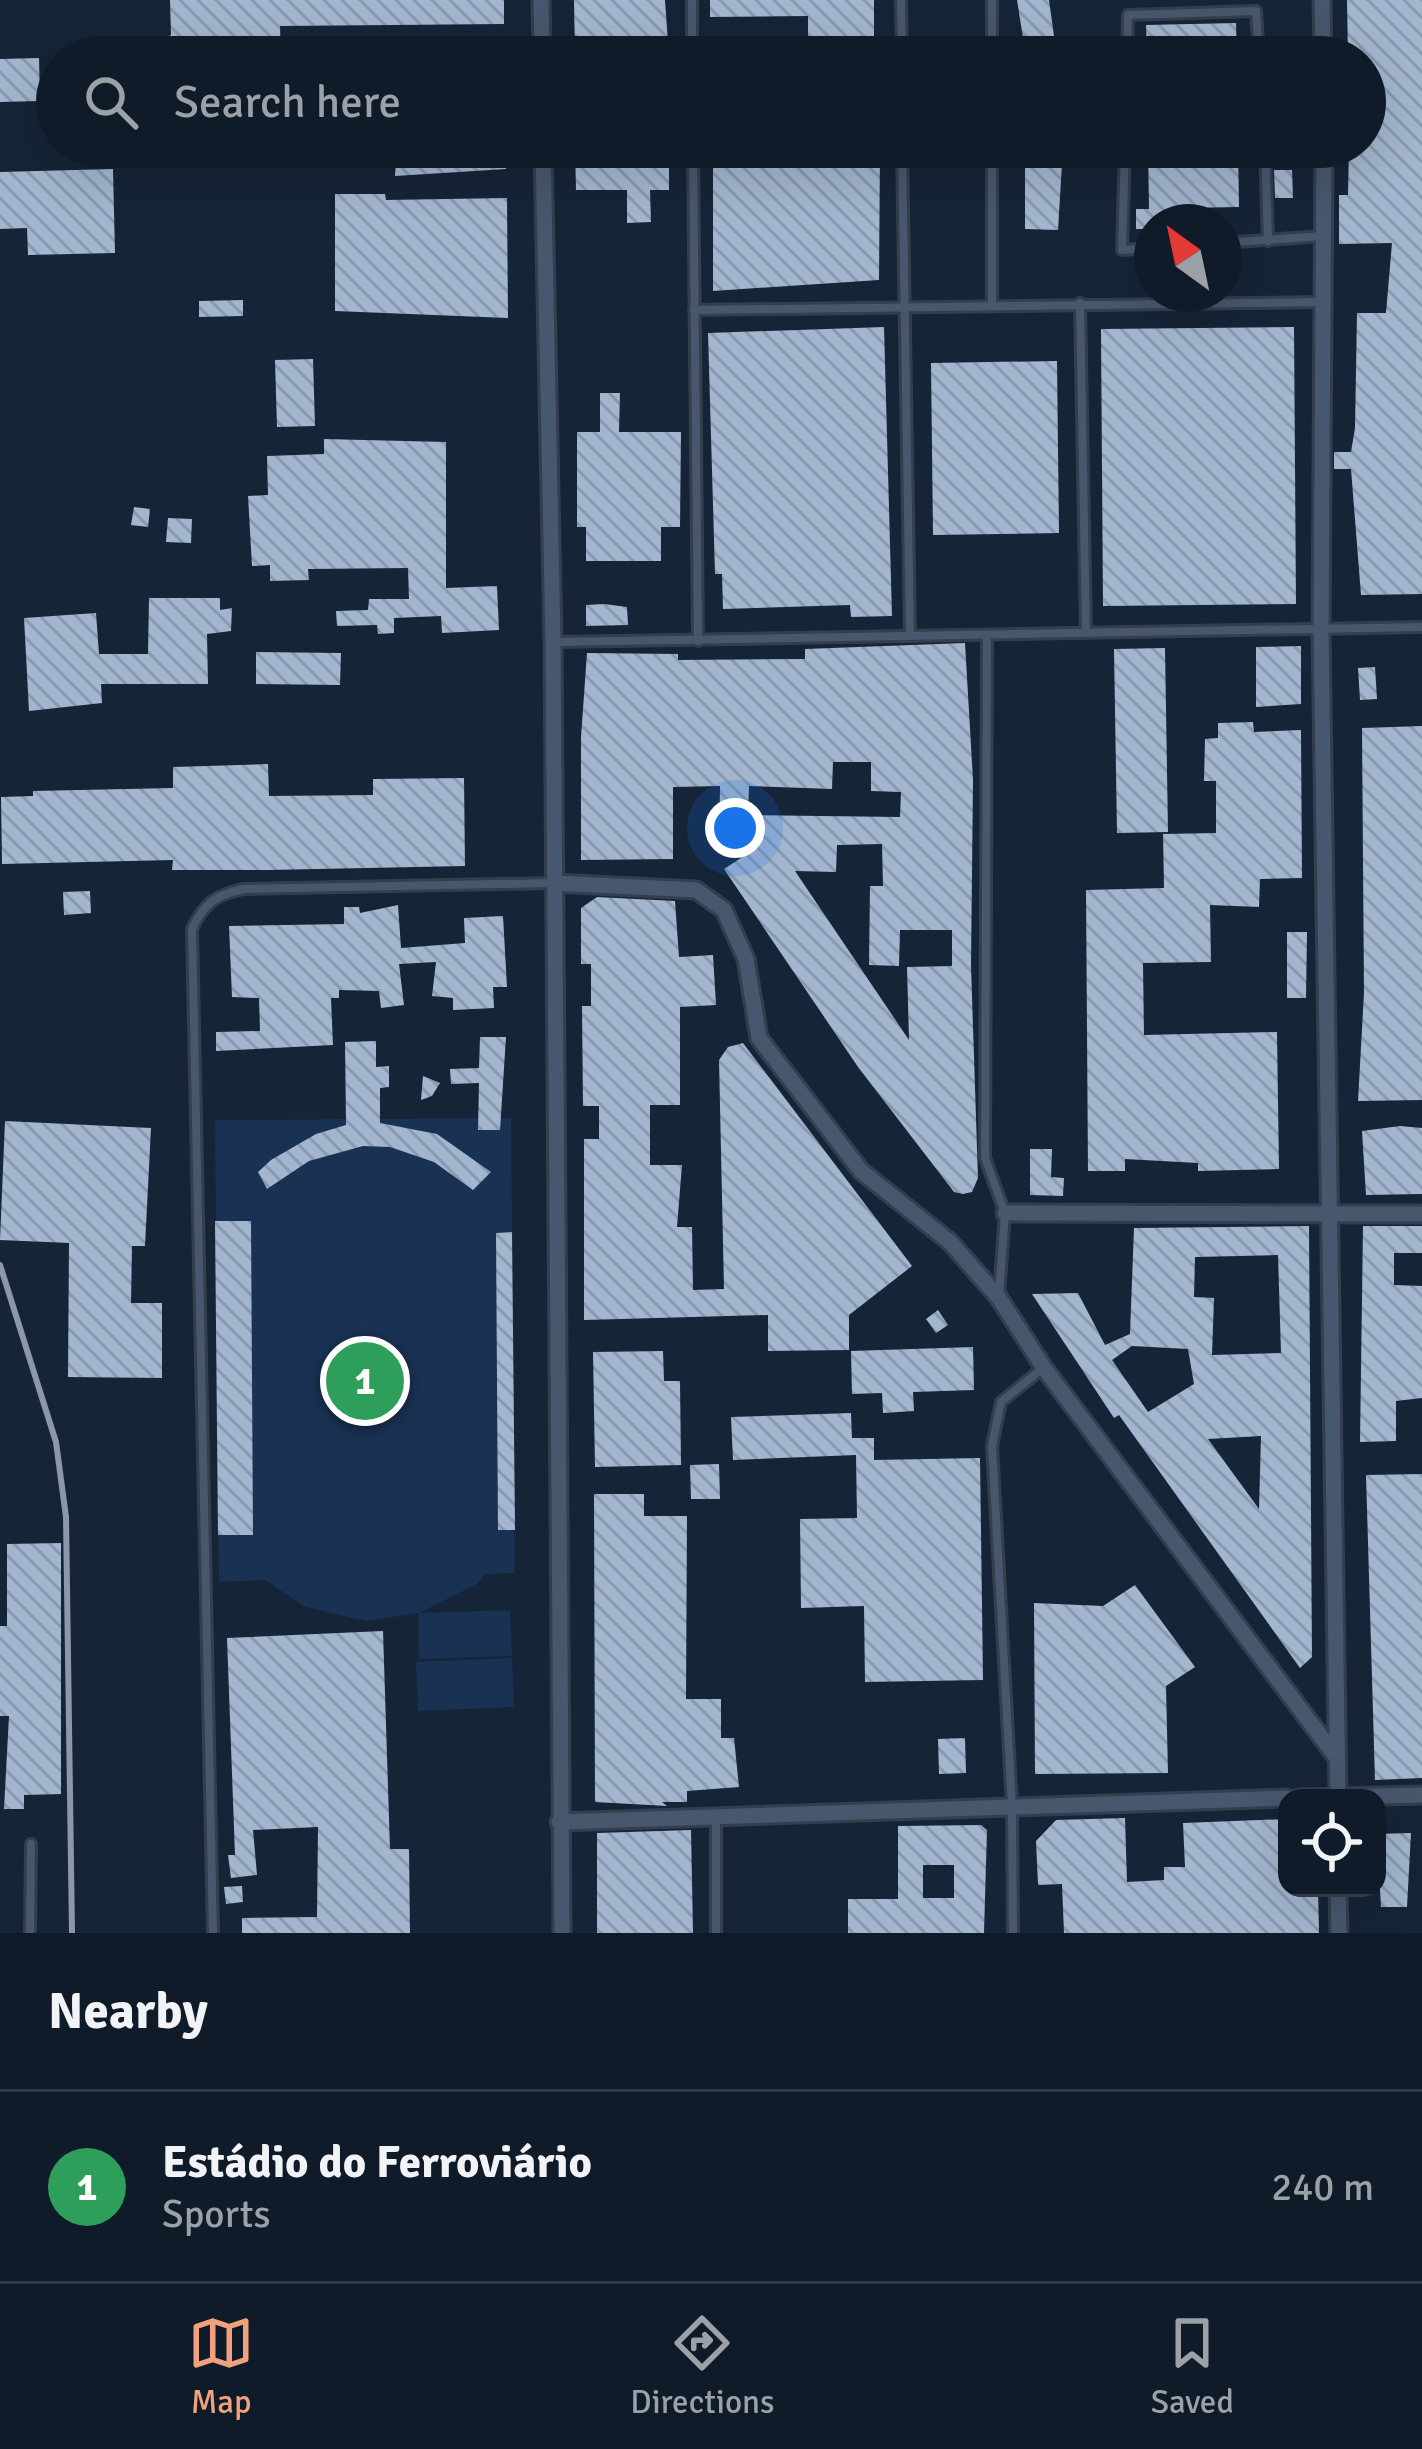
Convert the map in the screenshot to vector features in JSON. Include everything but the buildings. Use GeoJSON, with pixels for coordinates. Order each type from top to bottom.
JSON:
{"type":"FeatureCollection","features":[{"type":"Feature","properties":{"kind":"street"},"geometry":{"type":"LineString","coordinates":[[541,0],[542,36]]}},
{"type":"Feature","properties":{"kind":"street"},"geometry":{"type":"LineString","coordinates":[[1322,0],[1323,36]]}},
{"type":"Feature","properties":{"kind":"street"},"geometry":{"type":"LineString","coordinates":[[543,168],[553,642],[562,1933]]}},
{"type":"Feature","properties":{"kind":"street"},"geometry":{"type":"LineString","coordinates":[[1324,168],[1321,631],[1338,1789]]}},
{"type":"Feature","properties":{"kind":"street"},"geometry":{"type":"LineString","coordinates":[[554,883],[684,888],[696,890],[724,910],[746,959],[759,1038],[861,1172],[950,1242],[999,1298],[1044,1368],[1337,1758]]}},
{"type":"Feature","properties":{"kind":"street"},"geometry":{"type":"LineString","coordinates":[[1005,1213],[1422,1214]]}},
{"type":"Feature","properties":{"kind":"street"},"geometry":{"type":"LineString","coordinates":[[1386,1796],[1422,1795]]}},
{"type":"Feature","properties":{"kind":"street"},"geometry":{"type":"LineString","coordinates":[[559,1822],[1278,1798]]}},
{"type":"Feature","properties":{"kind":"street"},"geometry":{"type":"LineString","coordinates":[[1338,1897],[1339,1933]]}},
{"type":"Feature","properties":{"kind":"lane"},"geometry":{"type":"LineString","coordinates":[[692,0],[692,36]]}},
{"type":"Feature","properties":{"kind":"lane"},"geometry":{"type":"LineString","coordinates":[[901,0],[902,36]]}},
{"type":"Feature","properties":{"kind":"lane"},"geometry":{"type":"LineString","coordinates":[[992,0],[992,36]]}},
{"type":"Feature","properties":{"kind":"lane"},"geometry":{"type":"LineString","coordinates":[[1128,36],[1128,15],[1256,11],[1258,36]]}},
{"type":"Feature","properties":{"kind":"lane"},"geometry":{"type":"LineString","coordinates":[[693,168],[698,640]]}},
{"type":"Feature","properties":{"kind":"lane"},"geometry":{"type":"LineString","coordinates":[[902,168],[910,634]]}},
{"type":"Feature","properties":{"kind":"lane"},"geometry":{"type":"LineString","coordinates":[[992,168],[992,303]]}},
{"type":"Feature","properties":{"kind":"lane"},"geometry":{"type":"LineString","coordinates":[[1124,168],[1122,250],[1134,249]]}},
{"type":"Feature","properties":{"kind":"lane"},"geometry":{"type":"LineString","coordinates":[[1266,168],[1268,241]]}},
{"type":"Feature","properties":{"kind":"lane"},"geometry":{"type":"LineString","coordinates":[[1242,242],[1325,236]]}},
{"type":"Feature","properties":{"kind":"lane"},"geometry":{"type":"LineString","coordinates":[[694,310],[904,303],[1325,302]]}},
{"type":"Feature","properties":{"kind":"lane"},"geometry":{"type":"LineString","coordinates":[[1080,303],[1086,633]]}},
{"type":"Feature","properties":{"kind":"lane"},"geometry":{"type":"LineString","coordinates":[[553,642],[1422,627]]}},
{"type":"Feature","properties":{"kind":"lane"},"geometry":{"type":"LineString","coordinates":[[987,635],[985,1158],[1005,1213],[999,1298]]}},
{"type":"Feature","properties":{"kind":"lane"},"geometry":{"type":"LineString","coordinates":[[213,1933],[192,929],[202,907],[220,894],[243,889],[554,883]]}},
{"type":"Feature","properties":{"kind":"lane"},"geometry":{"type":"LineString","coordinates":[[1013,1933],[1012,1806],[993,1427],[1001,1402],[1044,1368]]}},
{"type":"Feature","properties":{"kind":"lane"},"geometry":{"type":"LineString","coordinates":[[716,1818],[716,1933]]}},
{"type":"Feature","properties":{"kind":"lane"},"geometry":{"type":"LineString","coordinates":[[30,1933],[31,1844]]}},
{"type":"Feature","properties":{"kind":"shaded area"},"geometry":{"type":"Polygon","coordinates":[[[511,1118],[515,1573],[485,1574],[477,1584],[419,1613],[510,1610],[512,1656],[419,1659],[418,1613],[367,1621],[305,1607],[265,1580],[219,1582],[215,1120],[511,1118]]]}},
{"type":"Feature","properties":{"kind":"shaded area"},"geometry":{"type":"Polygon","coordinates":[[[512,1658],[514,1707],[418,1711],[416,1662],[512,1658]]]}},
{"type":"Feature","properties":{"kind":"railway"},"geometry":{"type":"LineString","coordinates":[[0,1265],[56,1442],[66,1517],[72,1933]]}},
{"type":"Feature","properties":{"kind":"place","name":"Estádio do Ferroviário"},"geometry":{"type":"Point","coordinates":[365,1381]}}]}
